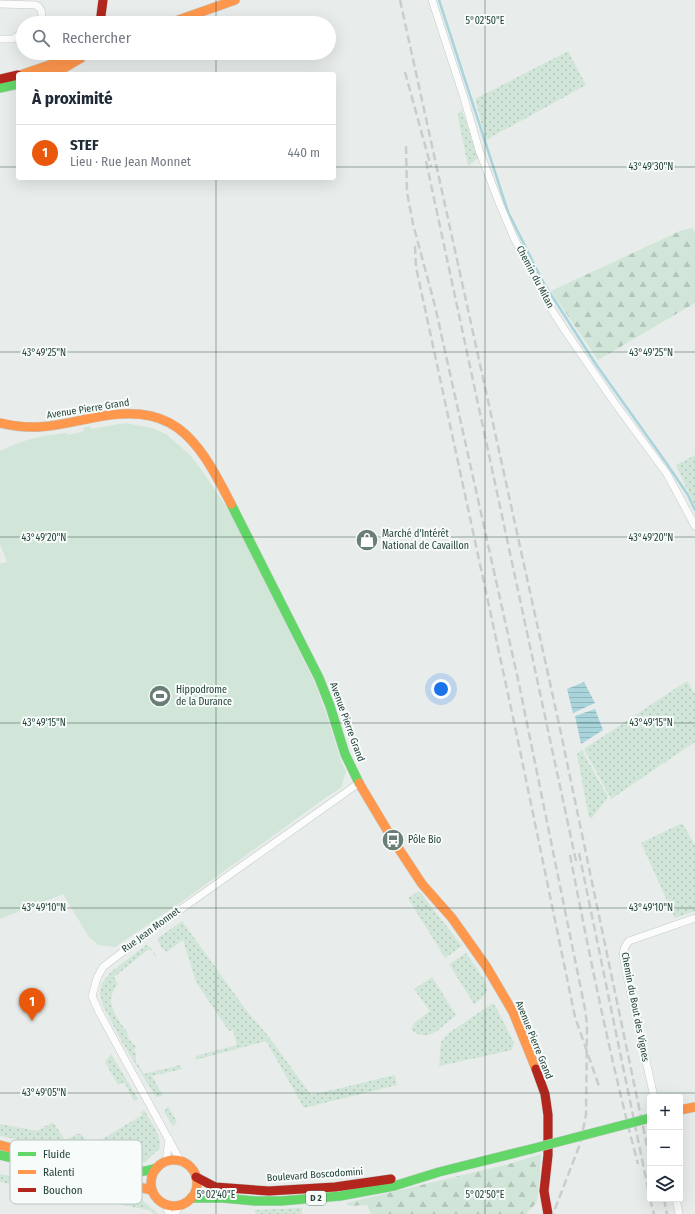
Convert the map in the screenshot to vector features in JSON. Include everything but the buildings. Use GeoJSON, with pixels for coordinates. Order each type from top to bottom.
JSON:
{"type":"FeatureCollection","features":[{"type":"Feature","properties":{"kind":"street"},"geometry":{"type":"LineString","coordinates":[[101,16],[103,0]]}},
{"type":"Feature","properties":{"kind":"street"},"geometry":{"type":"LineString","coordinates":[[190,16],[235,0]]}},
{"type":"Feature","properties":{"kind":"street","name":"Chemin du Mitan"},"geometry":{"type":"LineString","coordinates":[[432,0],[464,98],[479,150],[514,238],[560,323],[614,402],[667,474],[695,526]]}},
{"type":"Feature","properties":{"kind":"street"},"geometry":{"type":"LineString","coordinates":[[0,4],[36,5],[42,11],[42,16]]}},
{"type":"Feature","properties":{"kind":"street"},"geometry":{"type":"LineString","coordinates":[[0,39],[13,39],[16,37]]}},
{"type":"Feature","properties":{"kind":"street"},"geometry":{"type":"LineString","coordinates":[[29,72],[62,60]]}},
{"type":"Feature","properties":{"kind":"street"},"geometry":{"type":"LineString","coordinates":[[52,72],[64,68],[74,60]]}},
{"type":"Feature","properties":{"kind":"street"},"geometry":{"type":"LineString","coordinates":[[0,79],[16,75]]}},
{"type":"Feature","properties":{"kind":"street"},"geometry":{"type":"LineString","coordinates":[[0,88],[16,84]]}},
{"type":"Feature","properties":{"kind":"street","name":"Avenue Pierre Grand"},"geometry":{"type":"LineString","coordinates":[[0,423],[15,428],[33,428],[58,425],[126,412],[149,415],[162,419],[183,431],[198,448],[221,486],[319,678],[330,706],[345,754],[359,783],[392,840],[422,884],[452,918],[482,961],[507,1002],[520,1028],[545,1094],[548,1115],[548,1155],[544,1191],[548,1214]]}},
{"type":"Feature","properties":{"kind":"street","name":"Rue Jean Monnet"},"geometry":{"type":"LineString","coordinates":[[181,1162],[99,1012],[92,996],[97,978],[103,967],[146,934],[359,783]]}},
{"type":"Feature","properties":{"kind":"street","name":"Chemin du Bout des Vignes"},"geometry":{"type":"LineString","coordinates":[[653,1094],[623,950],[624,946],[630,941],[695,918]]}},
{"type":"Feature","properties":{"kind":"street"},"geometry":{"type":"LineString","coordinates":[[683,1109],[695,1106]]}},
{"type":"Feature","properties":{"kind":"street","name":"Boulevard Boscodomini"},"geometry":{"type":"LineString","coordinates":[[191,1198],[217,1197],[255,1201],[281,1201],[340,1196],[394,1186],[439,1172],[647,1119]]}},
{"type":"Feature","properties":{"kind":"street"},"geometry":{"type":"LineString","coordinates":[[166,1162],[169,1139]]}},
{"type":"Feature","properties":{"kind":"street"},"geometry":{"type":"LineString","coordinates":[[0,1145],[10,1148]]}},
{"type":"Feature","properties":{"kind":"street"},"geometry":{"type":"LineString","coordinates":[[0,1157],[10,1158]]}},
{"type":"Feature","properties":{"kind":"street"},"geometry":{"type":"LineString","coordinates":[[174,1160],[181,1162],[190,1167],[196,1177],[195,1191],[191,1198],[180,1205],[167,1209],[155,1196],[152,1190],[152,1174],[157,1168],[166,1162],[174,1160]]}},
{"type":"Feature","properties":{"kind":"street"},"geometry":{"type":"LineString","coordinates":[[142,1171],[157,1168]]}},
{"type":"Feature","properties":{"kind":"street","name":"Boulevard Boscodomini"},"geometry":{"type":"LineString","coordinates":[[196,1177],[215,1187],[269,1190],[335,1187],[439,1172]]}},
{"type":"Feature","properties":{"kind":"street"},"geometry":{"type":"LineString","coordinates":[[142,1188],[152,1190]]}},
{"type":"Feature","properties":{"kind":"street"},"geometry":{"type":"LineString","coordinates":[[677,1202],[679,1214]]}},
{"type":"Feature","properties":{"kind":"street"},"geometry":{"type":"LineString","coordinates":[[175,1214],[180,1205]]}},
{"type":"Feature","properties":{"kind":"green space"},"geometry":{"type":"Polygon","coordinates":[[[568,51],[586,85],[486,140],[475,99],[568,51]]]}},
{"type":"Feature","properties":{"kind":"green space"},"geometry":{"type":"Polygon","coordinates":[[[462,110],[478,158],[468,166],[458,118],[458,114],[462,110]]]}},
{"type":"Feature","properties":{"kind":"green space"},"geometry":{"type":"Polygon","coordinates":[[[692,228],[695,232],[695,303],[598,360],[551,291],[682,230],[692,228]]]}},
{"type":"Feature","properties":{"kind":"green space","name":"Hippodrome de la Durance"},"geometry":{"type":"Polygon","coordinates":[[[125,423],[152,428],[166,434],[190,455],[235,520],[315,683],[342,764],[346,771],[341,788],[187,898],[115,947],[98,945],[89,937],[63,894],[0,919],[0,563],[7,562],[0,544],[0,451],[20,442],[41,436],[67,433],[68,435],[84,431],[83,428],[90,426],[91,429],[125,423]]]}},
{"type":"Feature","properties":{"kind":"green space"},"geometry":{"type":"Polygon","coordinates":[[[695,455],[695,506],[676,465],[695,455]]]}},
{"type":"Feature","properties":{"kind":"green space"},"geometry":{"type":"Polygon","coordinates":[[[687,681],[695,694],[695,742],[611,799],[584,749],[687,681]]]}},
{"type":"Feature","properties":{"kind":"green space"},"geometry":{"type":"Polygon","coordinates":[[[582,750],[608,797],[592,818],[589,818],[577,754],[582,750]]]}},
{"type":"Feature","properties":{"kind":"green space"},"geometry":{"type":"Polygon","coordinates":[[[682,823],[695,845],[695,911],[675,918],[641,843],[682,823]]]}},
{"type":"Feature","properties":{"kind":"green space"},"geometry":{"type":"Polygon","coordinates":[[[419,891],[462,946],[445,958],[408,898],[419,891]]]}},
{"type":"Feature","properties":{"kind":"green space"},"geometry":{"type":"Polygon","coordinates":[[[182,921],[249,1014],[269,1037],[311,1095],[395,1075],[397,1085],[304,1108],[266,1041],[195,1060],[196,1056],[237,1045],[233,1030],[229,1031],[196,982],[183,940],[167,952],[162,948],[157,939],[182,921]]]}},
{"type":"Feature","properties":{"kind":"green space"},"geometry":{"type":"Polygon","coordinates":[[[146,945],[150,947],[156,958],[149,949],[114,977],[118,984],[114,991],[111,1003],[119,1021],[128,1033],[127,1037],[136,1047],[134,1051],[136,1054],[136,1062],[144,1074],[180,1065],[182,1069],[152,1076],[163,1096],[156,1097],[123,1044],[103,1006],[100,994],[102,983],[111,972],[146,945]]]}},
{"type":"Feature","properties":{"kind":"green space"},"geometry":{"type":"Polygon","coordinates":[[[466,953],[487,986],[485,994],[474,1004],[449,964],[466,953]]]}},
{"type":"Feature","properties":{"kind":"green space"},"geometry":{"type":"Polygon","coordinates":[[[432,977],[456,1015],[434,1033],[429,1035],[417,1034],[411,1029],[415,1022],[430,1011],[414,989],[432,977]]]}},
{"type":"Feature","properties":{"kind":"green space"},"geometry":{"type":"Polygon","coordinates":[[[493,1003],[514,1043],[512,1050],[439,1066],[441,1042],[449,1033],[493,1003]]]}},
{"type":"Feature","properties":{"kind":"green space"},"geometry":{"type":"Polygon","coordinates":[[[111,1054],[138,1099],[134,1101],[124,1082],[118,1085],[105,1062],[111,1054]]]}},
{"type":"Feature","properties":{"kind":"green space"},"geometry":{"type":"Polygon","coordinates":[[[168,1106],[177,1122],[173,1126],[164,1112],[168,1106]]]}},
{"type":"Feature","properties":{"kind":"green space"},"geometry":{"type":"Polygon","coordinates":[[[144,1110],[157,1133],[160,1143],[160,1148],[145,1162],[142,1162],[142,1140],[101,1140],[142,1115],[141,1112],[144,1110]]]}},
{"type":"Feature","properties":{"kind":"green space"},"geometry":{"type":"Polygon","coordinates":[[[53,1122],[65,1140],[19,1140],[0,1136],[0,1124],[37,1131],[53,1122]]]}},
{"type":"Feature","properties":{"kind":"green space"},"geometry":{"type":"Polygon","coordinates":[[[80,1133],[86,1140],[65,1140],[80,1133]]]}},
{"type":"Feature","properties":{"kind":"green space"},"geometry":{"type":"Polygon","coordinates":[[[541,1154],[537,1202],[526,1214],[371,1214],[367,1205],[349,1206],[346,1203],[509,1164],[541,1154]]]}},
{"type":"Feature","properties":{"kind":"green space"},"geometry":{"type":"Polygon","coordinates":[[[0,1174],[10,1176],[10,1184],[0,1182],[0,1174]]]}},
{"type":"Feature","properties":{"kind":"green space"},"geometry":{"type":"Polygon","coordinates":[[[142,1200],[158,1214],[154,1214],[149,1210],[117,1204],[142,1204],[142,1200]]]}},
{"type":"Feature","properties":{"kind":"green space"},"geometry":{"type":"Polygon","coordinates":[[[302,1208],[302,1213],[299,1214],[256,1214],[254,1210],[302,1208]]]}},
{"type":"Feature","properties":{"kind":"water"},"geometry":{"type":"Polygon","coordinates":[[[584,682],[595,703],[573,713],[567,689],[584,682]]]}},
{"type":"Feature","properties":{"kind":"water"},"geometry":{"type":"Polygon","coordinates":[[[595,709],[603,730],[581,744],[575,716],[595,709]]]}},
{"type":"Feature","properties":{"kind":"waterway"},"geometry":{"type":"LineString","coordinates":[[439,0],[508,212],[543,282],[595,363],[688,495],[695,510]]}},
{"type":"Feature","properties":{"kind":"railway"},"geometry":{"type":"LineString","coordinates":[[400,0],[559,724],[647,1146]]}},
{"type":"Feature","properties":{"kind":"railway"},"geometry":{"type":"LineString","coordinates":[[405,72],[431,167]]}},
{"type":"Feature","properties":{"kind":"railway"},"geometry":{"type":"LineString","coordinates":[[406,146],[407,192],[413,224],[435,306],[519,684],[585,1009],[587,1025],[586,1115],[580,1144],[553,1214]]}},
{"type":"Feature","properties":{"kind":"railway"},"geometry":{"type":"LineString","coordinates":[[426,161],[576,861]]}},
{"type":"Feature","properties":{"kind":"railway"},"geometry":{"type":"LineString","coordinates":[[415,246],[416,267],[517,736],[575,1017],[600,1089]]}},
{"type":"Feature","properties":{"kind":"railway"},"geometry":{"type":"LineString","coordinates":[[579,853],[647,1183]]}},
{"type":"Feature","properties":{"kind":"railway"},"geometry":{"type":"LineString","coordinates":[[570,855],[601,1010],[638,1164]]}},
{"type":"Feature","properties":{"kind":"railway"},"geometry":{"type":"LineString","coordinates":[[651,1202],[654,1214]]}},
{"type":"Feature","properties":{"kind":"railway"},"geometry":{"type":"LineString","coordinates":[[665,1202],[667,1214]]}},
{"type":"Feature","properties":{"kind":"traffic: fast"},"geometry":{"type":"LineString","coordinates":[[0,88],[16,84]]}},
{"type":"Feature","properties":{"kind":"traffic: fast"},"geometry":{"type":"LineString","coordinates":[[231,504],[319,678],[330,706],[345,754],[359,783]]}},
{"type":"Feature","properties":{"kind":"traffic: fast"},"geometry":{"type":"LineString","coordinates":[[531,1149],[647,1119]]}},
{"type":"Feature","properties":{"kind":"traffic: fast"},"geometry":{"type":"LineString","coordinates":[[191,1198],[281,1201],[340,1196],[394,1186],[439,1172],[531,1149]]}},
{"type":"Feature","properties":{"kind":"traffic: fast"},"geometry":{"type":"LineString","coordinates":[[0,1155],[10,1157]]}},
{"type":"Feature","properties":{"kind":"traffic: fast"},"geometry":{"type":"LineString","coordinates":[[142,1171],[157,1168]]}},
{"type":"Feature","properties":{"kind":"traffic: slow"},"geometry":{"type":"LineString","coordinates":[[190,16],[235,0]]}},
{"type":"Feature","properties":{"kind":"traffic: slow"},"geometry":{"type":"LineString","coordinates":[[29,72],[64,60]]}},
{"type":"Feature","properties":{"kind":"traffic: slow"},"geometry":{"type":"LineString","coordinates":[[52,72],[64,68],[78,60]]}},
{"type":"Feature","properties":{"kind":"traffic: slow"},"geometry":{"type":"LineString","coordinates":[[0,423],[23,427],[44,427],[116,414],[140,414],[160,419],[177,428],[192,441],[205,458],[231,504]]}},
{"type":"Feature","properties":{"kind":"traffic: slow"},"geometry":{"type":"LineString","coordinates":[[359,783],[393,840],[422,884],[452,918],[486,966],[513,1012],[536,1069]]}},
{"type":"Feature","properties":{"kind":"traffic: slow"},"geometry":{"type":"LineString","coordinates":[[683,1109],[695,1107]]}},
{"type":"Feature","properties":{"kind":"traffic: slow"},"geometry":{"type":"LineString","coordinates":[[0,1145],[10,1148]]}},
{"type":"Feature","properties":{"kind":"traffic: slow"},"geometry":{"type":"LineString","coordinates":[[174,1160],[187,1164],[193,1170],[197,1183],[193,1196],[187,1202],[174,1206],[161,1202],[155,1196],[151,1183],[155,1170],[161,1164],[174,1160]]}},
{"type":"Feature","properties":{"kind":"traffic: slow"},"geometry":{"type":"LineString","coordinates":[[142,1188],[152,1190]]}},
{"type":"Feature","properties":{"kind":"traffic: jam"},"geometry":{"type":"LineString","coordinates":[[101,16],[103,0]]}},
{"type":"Feature","properties":{"kind":"traffic: jam"},"geometry":{"type":"LineString","coordinates":[[0,79],[16,75]]}},
{"type":"Feature","properties":{"kind":"traffic: jam"},"geometry":{"type":"LineString","coordinates":[[536,1069],[545,1094],[548,1115],[548,1155],[544,1191],[548,1214]]}},
{"type":"Feature","properties":{"kind":"traffic: jam"},"geometry":{"type":"LineString","coordinates":[[196,1177],[215,1187],[269,1191],[335,1187],[391,1179]]}},
{"type":"Feature","properties":{"kind":"place","name":"Marché d'Intérêt National de Cavaillon"},"geometry":{"type":"Point","coordinates":[367,540]}},
{"type":"Feature","properties":{"kind":"place","name":"Hippodrome de la Durance"},"geometry":{"type":"Point","coordinates":[160,696]}},
{"type":"Feature","properties":{"kind":"place","name":"Pôle Bio"},"geometry":{"type":"Point","coordinates":[393,840]}},
{"type":"Feature","properties":{"kind":"place","name":"STEF"},"geometry":{"type":"Point","coordinates":[32,1021]}}]}
